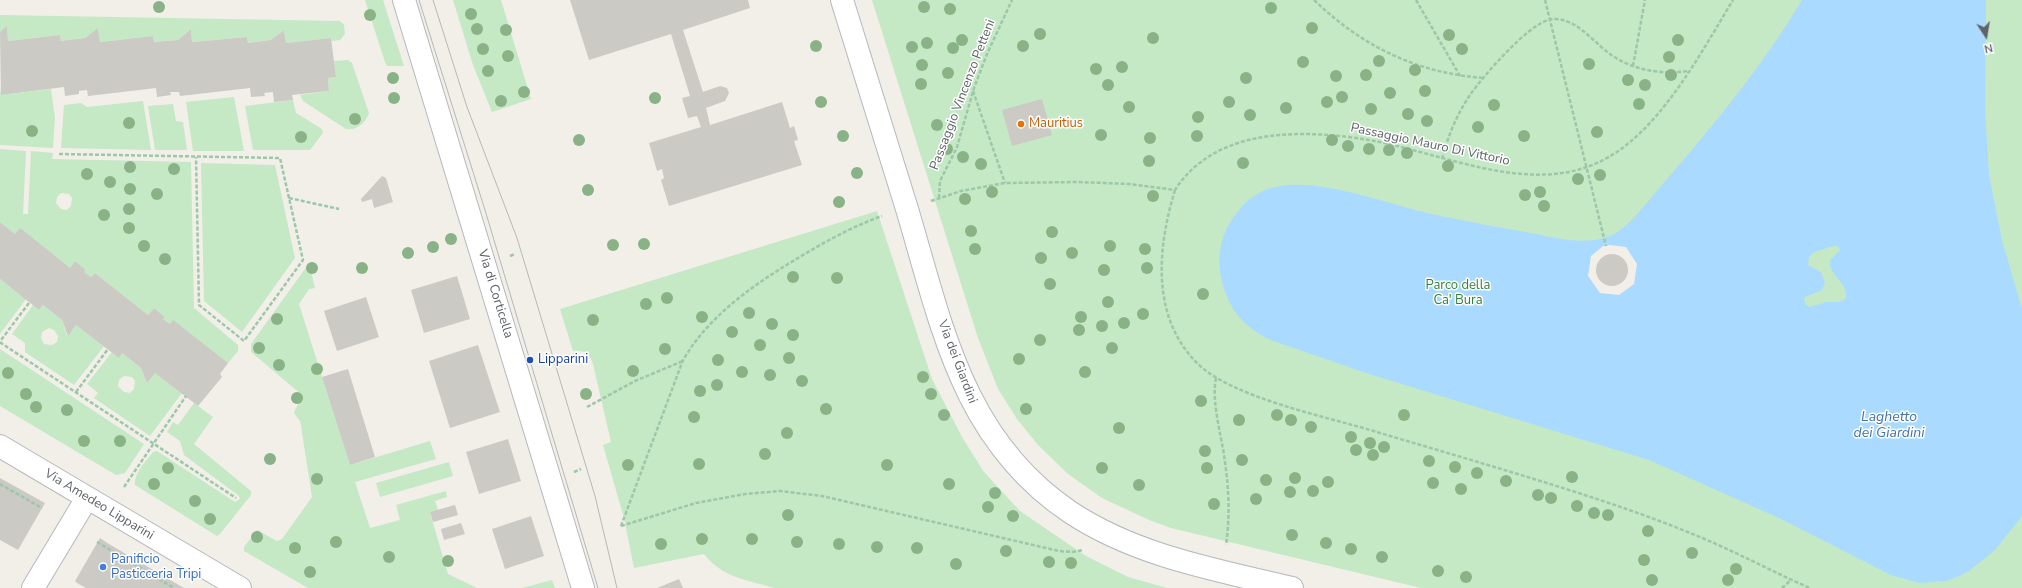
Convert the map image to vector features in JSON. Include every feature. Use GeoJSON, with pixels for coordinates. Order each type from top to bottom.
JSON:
{"type":"FeatureCollection","features":[{"type":"Feature","properties":{"kind":"street","name":"Via di Corticella"},"geometry":{"type":"LineString","coordinates":[[404,0],[583,588]]}},
{"type":"Feature","properties":{"kind":"street","name":"Via dei Giardini"},"geometry":{"type":"LineString","coordinates":[[842,0],[946,338],[967,393],[993,437],[1029,480],[1071,513],[1094,526],[1152,552],[1292,588]]}},
{"type":"Feature","properties":{"kind":"street","name":"Via Amedeo Lipparini"},"geometry":{"type":"LineString","coordinates":[[0,446],[240,588]]}},
{"type":"Feature","properties":{"kind":"street"},"geometry":{"type":"LineString","coordinates":[[33,588],[87,498]]}},
{"type":"Feature","properties":{"kind":"path","name":"Passaggio Vincenzo Petteni"},"geometry":{"type":"LineString","coordinates":[[939,198],[940,181],[956,147],[973,91],[987,54],[1012,0]]}},
{"type":"Feature","properties":{"kind":"path"},"geometry":{"type":"LineString","coordinates":[[1314,0],[1344,27],[1364,41],[1385,52],[1411,63],[1460,77],[1484,78]]}},
{"type":"Feature","properties":{"kind":"path"},"geometry":{"type":"LineString","coordinates":[[1416,0],[1460,77]]}},
{"type":"Feature","properties":{"kind":"path"},"geometry":{"type":"LineString","coordinates":[[1545,0],[1593,188],[1606,246]]}},
{"type":"Feature","properties":{"kind":"path"},"geometry":{"type":"LineString","coordinates":[[1633,66],[1645,0]]}},
{"type":"Feature","properties":{"kind":"path","name":"Passaggio Mauro Di Vittorio"},"geometry":{"type":"LineString","coordinates":[[1175,190],[1192,168],[1212,154],[1242,140],[1260,137],[1316,135],[1363,139],[1442,159],[1511,173],[1553,173],[1587,167],[1612,155],[1639,133],[1667,103],[1733,0]]}},
{"type":"Feature","properties":{"kind":"path"},"geometry":{"type":"LineString","coordinates":[[1442,159],[1448,136],[1470,95],[1484,78],[1528,32],[1549,19],[1565,20],[1577,27],[1610,54],[1633,66],[1661,72],[1688,71]]}},
{"type":"Feature","properties":{"kind":"path"},"geometry":{"type":"LineString","coordinates":[[973,91],[1005,183]]}},
{"type":"Feature","properties":{"kind":"path"},"geometry":{"type":"LineString","coordinates":[[59,154],[280,158],[303,260],[244,341],[199,305],[196,157]]}},
{"type":"Feature","properties":{"kind":"path"},"geometry":{"type":"LineString","coordinates":[[931,201],[961,191],[1005,183],[1086,182],[1129,184],[1175,190],[1169,210],[1164,242],[1162,277],[1164,301],[1171,326],[1179,341],[1197,363],[1216,378],[1236,388],[1290,407],[1478,462],[1608,503],[1705,539],[1810,588]]}},
{"type":"Feature","properties":{"kind":"path"},"geometry":{"type":"LineString","coordinates":[[289,198],[339,209]]}},
{"type":"Feature","properties":{"kind":"path"},"geometry":{"type":"LineString","coordinates":[[884,216],[829,240],[768,276],[740,296],[707,326],[693,343],[683,360],[621,526],[696,503],[745,494],[780,491],[822,496],[1059,551],[1072,552],[1084,550]]}},
{"type":"Feature","properties":{"kind":"path"},"geometry":{"type":"LineString","coordinates":[[510,256],[515,254]]}},
{"type":"Feature","properties":{"kind":"path"},"geometry":{"type":"LineString","coordinates":[[29,303],[1,340],[1,343],[236,498]]}},
{"type":"Feature","properties":{"kind":"path"},"geometry":{"type":"LineString","coordinates":[[76,392],[108,349]]}},
{"type":"Feature","properties":{"kind":"path"},"geometry":{"type":"LineString","coordinates":[[586,407],[635,381],[683,360]]}},
{"type":"Feature","properties":{"kind":"path"},"geometry":{"type":"LineString","coordinates":[[1216,378],[1215,394],[1228,483],[1229,511],[1226,545]]}},
{"type":"Feature","properties":{"kind":"path"},"geometry":{"type":"LineString","coordinates":[[124,486],[186,396]]}},
{"type":"Feature","properties":{"kind":"path"},"geometry":{"type":"LineString","coordinates":[[0,484],[42,508]]}},
{"type":"Feature","properties":{"kind":"path"},"geometry":{"type":"LineString","coordinates":[[98,542],[174,588]]}},
{"type":"Feature","properties":{"kind":"path"},"geometry":{"type":"LineString","coordinates":[[106,548],[108,544]]}},
{"type":"Feature","properties":{"kind":"path"},"geometry":{"type":"LineString","coordinates":[[1782,588],[1791,580]]}},
{"type":"Feature","properties":{"kind":"green space"},"geometry":{"type":"Polygon","coordinates":[[[365,0],[383,0],[404,66],[387,66],[365,0]]]}},
{"type":"Feature","properties":{"kind":"green space"},"geometry":{"type":"Polygon","coordinates":[[[453,0],[501,0],[531,99],[492,112],[473,65],[453,0]]]}},
{"type":"Feature","properties":{"kind":"green space","name":"Parco della Ca' Bura"},"geometry":{"type":"Polygon","coordinates":[[[872,0],[2022,0],[2022,588],[1421,588],[1171,528],[1149,520],[1102,498],[1068,474],[1038,445],[1017,419],[998,389],[978,338],[872,0]]]}},
{"type":"Feature","properties":{"kind":"green space"},"geometry":{"type":"Polygon","coordinates":[[[0,15],[340,21],[344,25],[345,34],[340,40],[332,41],[331,38],[286,43],[284,30],[271,40],[248,43],[247,37],[192,42],[191,29],[178,40],[154,42],[153,36],[100,42],[98,28],[85,38],[61,41],[60,35],[8,41],[7,27],[0,32],[0,15]]]}},
{"type":"Feature","properties":{"kind":"green space"},"geometry":{"type":"Polygon","coordinates":[[[348,60],[352,63],[369,113],[366,120],[360,126],[353,129],[346,129],[303,101],[300,95],[329,91],[328,78],[336,77],[334,61],[348,60]]]}},
{"type":"Feature","properties":{"kind":"green space"},"geometry":{"type":"Polygon","coordinates":[[[0,87],[1,95],[51,89],[55,118],[53,148],[0,145],[0,87]]]}},
{"type":"Feature","properties":{"kind":"green space"},"geometry":{"type":"Polygon","coordinates":[[[234,97],[244,151],[193,151],[186,102],[234,97]]]}},
{"type":"Feature","properties":{"kind":"green space"},"geometry":{"type":"Polygon","coordinates":[[[293,100],[296,113],[322,129],[323,133],[310,150],[253,150],[245,106],[293,100]]]}},
{"type":"Feature","properties":{"kind":"green space"},"geometry":{"type":"Polygon","coordinates":[[[143,101],[151,150],[61,148],[64,105],[81,103],[87,107],[143,101]]]}},
{"type":"Feature","properties":{"kind":"green space"},"geometry":{"type":"Polygon","coordinates":[[[173,104],[176,121],[183,122],[187,150],[155,150],[148,106],[173,104]]]}},
{"type":"Feature","properties":{"kind":"green space"},"geometry":{"type":"Polygon","coordinates":[[[0,149],[26,151],[23,214],[28,214],[31,151],[53,153],[52,159],[191,162],[194,308],[238,345],[238,351],[228,363],[173,321],[170,324],[163,319],[165,317],[154,308],[148,315],[95,273],[91,277],[84,272],[86,270],[75,261],[70,268],[15,234],[0,222],[0,149]],[[61,193],[57,197],[56,203],[61,209],[67,210],[71,206],[72,198],[69,194],[61,193]]]}},
{"type":"Feature","properties":{"kind":"green space"},"geometry":{"type":"Polygon","coordinates":[[[201,163],[275,165],[295,258],[242,332],[204,301],[201,163]]]}},
{"type":"Feature","properties":{"kind":"green space"},"geometry":{"type":"Polygon","coordinates":[[[877,211],[932,379],[962,437],[984,472],[1020,511],[1086,556],[1128,577],[1167,588],[774,588],[736,577],[719,569],[704,554],[634,568],[624,518],[603,445],[611,442],[592,360],[586,353],[573,351],[560,309],[877,211]]]}},
{"type":"Feature","properties":{"kind":"green space"},"geometry":{"type":"Polygon","coordinates":[[[307,266],[310,268],[315,288],[309,289],[299,304],[350,465],[430,441],[436,459],[355,482],[370,528],[400,520],[396,505],[446,491],[447,497],[435,501],[438,510],[430,513],[448,574],[477,588],[308,588],[244,551],[244,547],[257,530],[277,541],[282,539],[312,497],[300,421],[294,413],[302,395],[251,352],[251,344],[307,266]]]}},
{"type":"Feature","properties":{"kind":"green space"},"geometry":{"type":"Polygon","coordinates":[[[0,279],[26,299],[0,334],[0,279]]]}},
{"type":"Feature","properties":{"kind":"green space"},"geometry":{"type":"Polygon","coordinates":[[[33,305],[39,310],[43,305],[62,320],[67,336],[76,325],[104,346],[74,385],[25,352],[25,343],[12,334],[33,305]],[[49,328],[42,332],[41,338],[44,344],[52,345],[57,342],[58,336],[54,330],[49,328]]]}},
{"type":"Feature","properties":{"kind":"green space"},"geometry":{"type":"Polygon","coordinates":[[[0,349],[144,444],[125,473],[116,475],[0,406],[0,349]]]}},
{"type":"Feature","properties":{"kind":"green space"},"geometry":{"type":"Polygon","coordinates":[[[112,352],[119,358],[122,353],[141,368],[147,383],[155,373],[182,393],[150,436],[94,398],[98,393],[87,384],[112,352]],[[124,376],[119,380],[118,386],[124,392],[130,393],[134,389],[135,381],[132,377],[124,376]]]}},
{"type":"Feature","properties":{"kind":"green space"},"geometry":{"type":"Polygon","coordinates":[[[194,403],[213,417],[194,444],[251,491],[251,495],[217,536],[135,485],[136,476],[141,467],[153,452],[157,451],[235,502],[240,499],[239,496],[184,455],[180,441],[167,432],[173,422],[178,425],[194,403]]]}},
{"type":"Feature","properties":{"kind":"green space"},"geometry":{"type":"Polygon","coordinates":[[[449,462],[453,476],[380,497],[376,483],[449,462]]]}},
{"type":"Feature","properties":{"kind":"green space"},"geometry":{"type":"Polygon","coordinates":[[[552,580],[555,588],[522,588],[552,580]]]}},
{"type":"Feature","properties":{"kind":"water","name":"Laghetto dei Giardini"},"geometry":{"type":"Polygon","coordinates":[[[1802,0],[1986,0],[1985,110],[1989,175],[2002,240],[2022,309],[2022,516],[1995,550],[1969,571],[1946,581],[1920,583],[1891,575],[1779,518],[1649,460],[1366,373],[1268,339],[1251,328],[1233,309],[1225,292],[1220,274],[1219,259],[1224,235],[1231,221],[1246,202],[1259,193],[1281,186],[1298,185],[1336,189],[1431,214],[1560,239],[1581,241],[1600,239],[1610,236],[1631,221],[1699,141],[1736,96],[1787,25],[1802,0]],[[1833,246],[1814,252],[1809,256],[1808,265],[1821,272],[1825,283],[1822,290],[1805,297],[1804,299],[1806,305],[1810,307],[1826,302],[1840,302],[1846,298],[1844,287],[1830,266],[1830,260],[1840,250],[1838,246],[1833,246]]]}},
{"type":"Feature","properties":{"kind":"pier"},"geometry":{"type":"Polygon","coordinates":[[[1610,245],[1626,247],[1637,264],[1634,284],[1619,295],[1600,293],[1588,276],[1591,256],[1603,246],[1610,245]]]}},
{"type":"Feature","properties":{"kind":"building"},"geometry":{"type":"Polygon","coordinates":[[[570,0],[748,0],[750,8],[683,30],[703,92],[720,86],[727,88],[729,93],[725,101],[706,108],[710,125],[782,102],[790,128],[794,126],[798,140],[794,141],[802,165],[669,206],[661,180],[664,178],[662,169],[657,171],[649,143],[701,127],[697,116],[688,118],[682,98],[690,96],[671,34],[589,60],[570,0]]]}},
{"type":"Feature","properties":{"kind":"building"},"geometry":{"type":"Polygon","coordinates":[[[7,26],[8,41],[60,35],[61,41],[85,38],[98,28],[100,42],[153,36],[154,42],[178,40],[191,29],[192,42],[247,37],[248,43],[271,40],[284,30],[286,43],[331,38],[336,77],[328,78],[329,91],[292,95],[293,100],[274,102],[273,92],[264,93],[265,96],[251,97],[250,88],[180,96],[179,92],[170,92],[171,95],[157,97],[156,88],[88,96],[87,90],[79,91],[79,94],[65,96],[64,87],[1,95],[0,32],[7,26]]]}},
{"type":"Feature","properties":{"kind":"building"},"geometry":{"type":"Polygon","coordinates":[[[1042,99],[1052,135],[1012,146],[1002,110],[1042,99]]]}},
{"type":"Feature","properties":{"kind":"building"},"geometry":{"type":"Polygon","coordinates":[[[382,176],[386,178],[393,202],[374,208],[372,199],[362,202],[361,199],[382,176]]]}},
{"type":"Feature","properties":{"kind":"building"},"geometry":{"type":"Polygon","coordinates":[[[0,222],[15,234],[20,228],[70,268],[75,261],[86,270],[84,272],[91,277],[95,273],[148,315],[154,308],[165,317],[163,319],[170,324],[173,320],[228,363],[220,374],[222,377],[198,406],[155,373],[147,383],[141,368],[122,353],[119,358],[76,325],[68,336],[62,320],[43,305],[39,310],[0,279],[0,222]]]}},
{"type":"Feature","properties":{"kind":"building"},"geometry":{"type":"Polygon","coordinates":[[[1612,254],[1623,259],[1628,270],[1623,281],[1612,286],[1601,281],[1596,270],[1601,259],[1612,254]]]}},
{"type":"Feature","properties":{"kind":"building"},"geometry":{"type":"Polygon","coordinates":[[[457,276],[470,319],[424,333],[411,290],[457,276]]]}},
{"type":"Feature","properties":{"kind":"building"},"geometry":{"type":"Polygon","coordinates":[[[366,297],[379,337],[337,351],[324,311],[366,297]]]}},
{"type":"Feature","properties":{"kind":"building"},"geometry":{"type":"Polygon","coordinates":[[[478,345],[500,412],[450,428],[429,361],[478,345]]]}},
{"type":"Feature","properties":{"kind":"building"},"geometry":{"type":"Polygon","coordinates":[[[348,369],[375,457],[350,465],[322,377],[348,369]]]}},
{"type":"Feature","properties":{"kind":"building"},"geometry":{"type":"Polygon","coordinates":[[[508,439],[521,481],[479,494],[466,452],[508,439]]]}},
{"type":"Feature","properties":{"kind":"building"},"geometry":{"type":"Polygon","coordinates":[[[0,478],[45,503],[18,550],[0,540],[0,478]]]}},
{"type":"Feature","properties":{"kind":"building"},"geometry":{"type":"Polygon","coordinates":[[[455,505],[458,515],[433,522],[430,512],[455,505]]]}},
{"type":"Feature","properties":{"kind":"building"},"geometry":{"type":"Polygon","coordinates":[[[531,516],[544,556],[505,569],[492,529],[531,516]]]}},
{"type":"Feature","properties":{"kind":"building"},"geometry":{"type":"Polygon","coordinates":[[[461,523],[465,534],[444,540],[441,529],[461,523]]]}},
{"type":"Feature","properties":{"kind":"building"},"geometry":{"type":"Polygon","coordinates":[[[100,538],[184,588],[86,588],[77,583],[75,581],[100,538]]]}},
{"type":"Feature","properties":{"kind":"building"},"geometry":{"type":"Polygon","coordinates":[[[679,579],[683,588],[657,588],[679,579]]]}},
{"type":"Feature","properties":{"kind":"tram line"},"geometry":{"type":"LineString","coordinates":[[419,0],[485,210],[598,588]]}},
{"type":"Feature","properties":{"kind":"tram line"},"geometry":{"type":"LineString","coordinates":[[433,0],[467,107],[517,238],[595,496],[617,588]]}},
{"type":"Feature","properties":{"kind":"place","name":"Mauritius"},"geometry":{"type":"Point","coordinates":[1021,124]}},
{"type":"Feature","properties":{"kind":"place","name":"Lipparini"},"geometry":{"type":"Point","coordinates":[530,360]}},
{"type":"Feature","properties":{"kind":"place","name":"Panificio Pasticceria Tripi"},"geometry":{"type":"Point","coordinates":[103,567]}}]}
